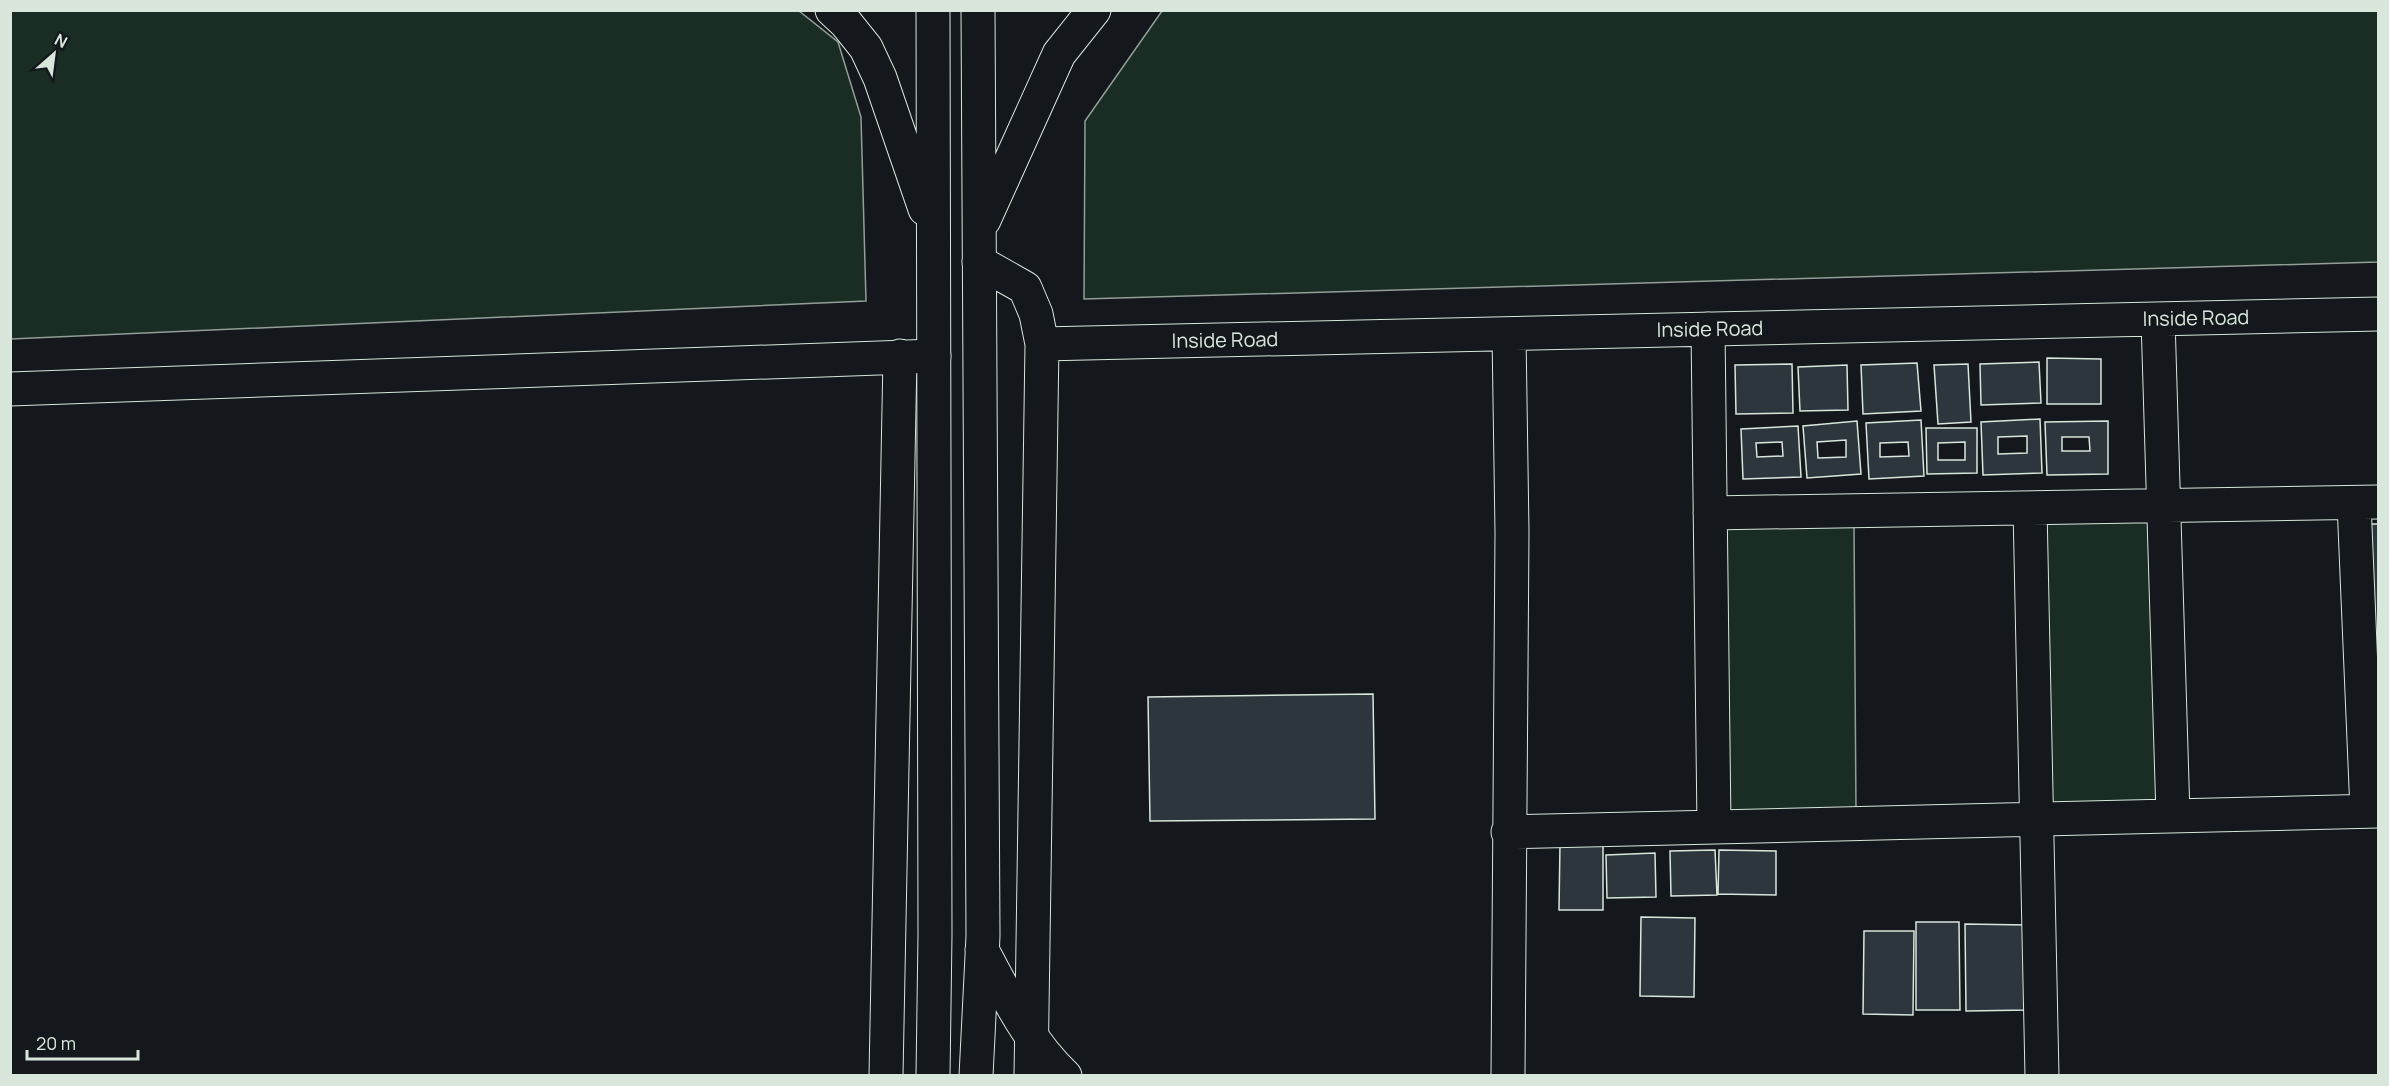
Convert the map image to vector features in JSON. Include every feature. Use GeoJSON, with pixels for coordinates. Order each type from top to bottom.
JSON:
{"type":"FeatureCollection","features":[{"type":"Feature","properties":{"kind":"street"},"geometry":{"type":"LineString","coordinates":[[832,10],[866,48],[880,78],[933,233]]}},
{"type":"Feature","properties":{"kind":"street"},"geometry":{"type":"LineString","coordinates":[[933,10],[933,1076]]}},
{"type":"Feature","properties":{"kind":"street"},"geometry":{"type":"LineString","coordinates":[[976,1076],[982,950],[978,10]]}},
{"type":"Feature","properties":{"kind":"street"},"geometry":{"type":"LineString","coordinates":[[979,248],[1059,54],[1094,10]]}},
{"type":"Feature","properties":{"kind":"street"},"geometry":{"type":"LineString","coordinates":[[979,248],[1025,288],[1036,314],[1042,344],[1034,1040],[1031,1076]]}},
{"type":"Feature","properties":{"kind":"street","name":"Inside Road"},"geometry":{"type":"LineString","coordinates":[[1042,344],[2379,314]]}},
{"type":"Feature","properties":{"kind":"street"},"geometry":{"type":"LineString","coordinates":[[2158,319],[2173,816]]}},
{"type":"Feature","properties":{"kind":"street"},"geometry":{"type":"LineString","coordinates":[[1708,329],[1714,827]]}},
{"type":"Feature","properties":{"kind":"street"},"geometry":{"type":"LineString","coordinates":[[1508,1076],[1512,532],[1509,334]]}},
{"type":"Feature","properties":{"kind":"street"},"geometry":{"type":"LineString","coordinates":[[10,389],[934,356]]}},
{"type":"Feature","properties":{"kind":"street"},"geometry":{"type":"LineString","coordinates":[[886,1076],[900,357]]}},
{"type":"Feature","properties":{"kind":"street"},"geometry":{"type":"LineString","coordinates":[[1508,832],[2373,811],[2366,503],[1710,513]]}},
{"type":"Feature","properties":{"kind":"street"},"geometry":{"type":"LineString","coordinates":[[2030,508],[2042,1076]]}},
{"type":"Feature","properties":{"kind":"street"},"geometry":{"type":"LineString","coordinates":[[982,950],[1045,1057],[1065,1076]]}},
{"type":"Feature","properties":{"kind":"green space"},"geometry":{"type":"Polygon","coordinates":[[[10,11],[799,11],[838,42],[861,117],[866,301],[11,339],[10,11]]]}},
{"type":"Feature","properties":{"kind":"green space"},"geometry":{"type":"Polygon","coordinates":[[[1162,11],[2378,11],[2378,262],[1084,299],[1085,121],[1162,11]]]}},
{"type":"Feature","properties":{"kind":"green space"},"geometry":{"type":"Polygon","coordinates":[[[2152,520],[2159,804],[2049,806],[2042,521],[2152,520]]]}},
{"type":"Feature","properties":{"kind":"green space"},"geometry":{"type":"Polygon","coordinates":[[[1722,526],[1854,526],[1856,811],[1724,811],[1722,526]]]}},
{"type":"Feature","properties":{"kind":"building"},"geometry":{"type":"Polygon","coordinates":[[[2047,358],[2101,359],[2101,404],[2047,404],[2047,358]]]}},
{"type":"Feature","properties":{"kind":"building"},"geometry":{"type":"Polygon","coordinates":[[[2039,362],[2041,403],[1981,405],[1980,364],[2039,362]]]}},
{"type":"Feature","properties":{"kind":"building"},"geometry":{"type":"Polygon","coordinates":[[[1917,363],[1921,411],[1863,414],[1861,365],[1917,363]]]}},
{"type":"Feature","properties":{"kind":"building"},"geometry":{"type":"Polygon","coordinates":[[[1792,364],[1793,413],[1736,414],[1735,365],[1792,364]]]}},
{"type":"Feature","properties":{"kind":"building"},"geometry":{"type":"Polygon","coordinates":[[[1968,364],[1971,422],[1938,424],[1934,365],[1968,364]]]}},
{"type":"Feature","properties":{"kind":"building"},"geometry":{"type":"Polygon","coordinates":[[[1847,365],[1848,410],[1800,411],[1798,367],[1847,365]]]}},
{"type":"Feature","properties":{"kind":"building"},"geometry":{"type":"Polygon","coordinates":[[[2040,419],[2042,473],[1983,475],[1981,422],[2040,419]],[[2027,436],[1998,437],[1998,454],[2027,453],[2027,436]]]}},
{"type":"Feature","properties":{"kind":"building"},"geometry":{"type":"Polygon","coordinates":[[[1921,420],[1924,476],[1869,479],[1866,423],[1921,420]],[[1908,442],[1880,443],[1880,457],[1909,456],[1908,442]]]}},
{"type":"Feature","properties":{"kind":"building"},"geometry":{"type":"Polygon","coordinates":[[[1857,421],[1861,474],[1807,478],[1803,426],[1857,421]],[[1846,440],[1817,442],[1818,458],[1846,457],[1846,440]]]}},
{"type":"Feature","properties":{"kind":"building"},"geometry":{"type":"Polygon","coordinates":[[[2108,421],[2108,474],[2047,475],[2045,422],[2108,421]],[[2062,437],[2062,451],[2090,451],[2089,437],[2062,437]]]}},
{"type":"Feature","properties":{"kind":"building"},"geometry":{"type":"Polygon","coordinates":[[[1798,426],[1801,477],[1743,479],[1741,429],[1798,426]],[[1782,442],[1756,443],[1757,457],[1783,456],[1782,442]]]}},
{"type":"Feature","properties":{"kind":"building"},"geometry":{"type":"Polygon","coordinates":[[[1926,428],[1977,428],[1977,473],[1927,474],[1926,428]],[[1965,442],[1938,443],[1938,460],[1965,460],[1965,442]]]}},
{"type":"Feature","properties":{"kind":"building"},"geometry":{"type":"Polygon","coordinates":[[[2363,524],[2378,524],[2378,658],[2365,658],[2363,524]]]}},
{"type":"Feature","properties":{"kind":"building"},"geometry":{"type":"Polygon","coordinates":[[[1373,694],[1375,819],[1150,821],[1148,697],[1373,694]]]}},
{"type":"Feature","properties":{"kind":"building"},"geometry":{"type":"Polygon","coordinates":[[[1560,844],[1603,844],[1603,910],[1559,910],[1560,844]]]}},
{"type":"Feature","properties":{"kind":"building"},"geometry":{"type":"Polygon","coordinates":[[[1715,850],[1717,895],[1671,896],[1670,851],[1715,850]]]}},
{"type":"Feature","properties":{"kind":"building"},"geometry":{"type":"Polygon","coordinates":[[[1719,850],[1776,851],[1776,895],[1718,894],[1719,850]]]}},
{"type":"Feature","properties":{"kind":"building"},"geometry":{"type":"Polygon","coordinates":[[[1655,853],[1656,897],[1607,898],[1606,855],[1655,853]]]}},
{"type":"Feature","properties":{"kind":"building"},"geometry":{"type":"Polygon","coordinates":[[[1641,917],[1695,918],[1694,997],[1640,996],[1641,917]]]}},
{"type":"Feature","properties":{"kind":"building"},"geometry":{"type":"Polygon","coordinates":[[[1916,922],[1959,922],[1960,1010],[1916,1010],[1916,922]]]}},
{"type":"Feature","properties":{"kind":"building"},"geometry":{"type":"Polygon","coordinates":[[[1965,924],[2028,925],[2028,1010],[1966,1011],[1965,924]]]}},
{"type":"Feature","properties":{"kind":"building"},"geometry":{"type":"Polygon","coordinates":[[[1864,931],[1914,931],[1913,1015],[1863,1014],[1864,931]]]}}]}
